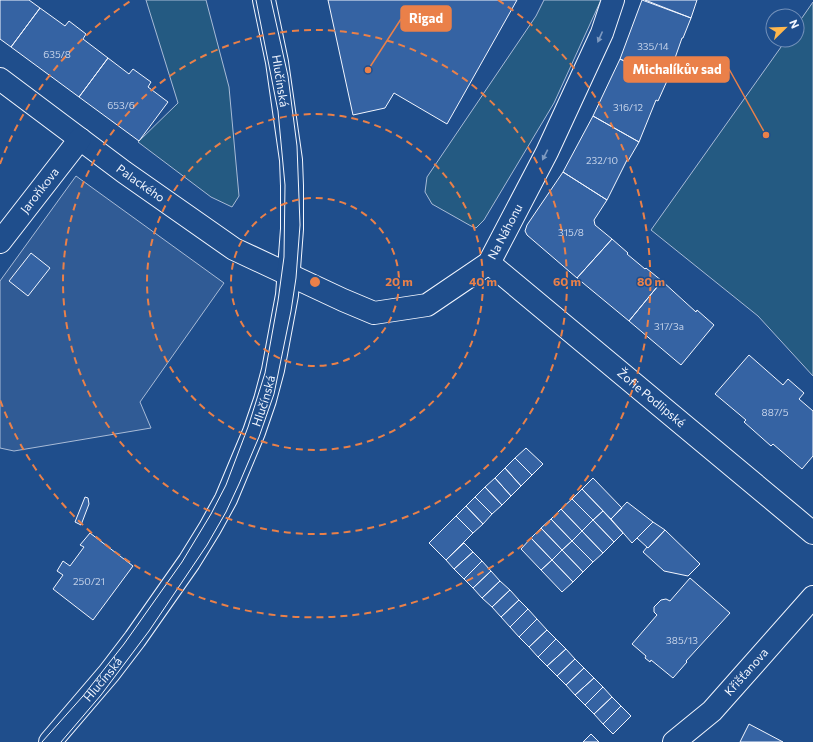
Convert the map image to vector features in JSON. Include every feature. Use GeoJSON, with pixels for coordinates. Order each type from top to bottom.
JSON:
{"type":"FeatureCollection","features":[{"type":"Feature","properties":{"kind":"street","name":"Hlučínská"},"geometry":{"type":"LineString","coordinates":[[50,742],[136,639],[189,562],[226,499],[254,432],[265,400],[273,370],[287,295],[292,229],[291,160],[277,62],[264,0]]}},
{"type":"Feature","properties":{"kind":"street","name":"Na Náhonu"},"geometry":{"type":"LineString","coordinates":[[289,275],[374,313],[427,305],[489,263],[547,152],[602,33],[613,0]]}},
{"type":"Feature","properties":{"kind":"street","name":"Palackého"},"geometry":{"type":"LineString","coordinates":[[0,79],[124,172],[234,249],[289,275]]}},
{"type":"Feature","properties":{"kind":"street","name":"Jaroňkova"},"geometry":{"type":"LineString","coordinates":[[0,242],[80,139]]}},
{"type":"Feature","properties":{"kind":"street","name":"Žofie Podlipské"},"geometry":{"type":"LineString","coordinates":[[489,263],[813,533]]}},
{"type":"Feature","properties":{"kind":"street","name":"Křišťanova"},"geometry":{"type":"LineString","coordinates":[[674,742],[712,711],[813,597]]}},
{"type":"Feature","properties":{"kind":"shaded area"},"geometry":{"type":"Polygon","coordinates":[[[146,0],[206,0],[229,87],[239,196],[232,207],[211,197],[138,142],[178,103],[146,0]]]}},
{"type":"Feature","properties":{"kind":"shaded area"},"geometry":{"type":"Polygon","coordinates":[[[544,0],[601,0],[554,103],[484,220],[476,228],[432,204],[425,192],[427,177],[536,16],[544,0]]]}},
{"type":"Feature","properties":{"kind":"shaded area"},"geometry":{"type":"Polygon","coordinates":[[[813,2],[813,376],[758,316],[651,230],[780,48],[805,48],[805,14],[813,2]]]}},
{"type":"Feature","properties":{"kind":"shaded area"},"geometry":{"type":"Polygon","coordinates":[[[76,176],[224,283],[140,402],[151,428],[14,451],[0,448],[0,281],[76,176]]]}},
{"type":"Feature","properties":{"kind":"building"},"geometry":{"type":"Polygon","coordinates":[[[0,0],[29,0],[40,8],[11,47],[0,39],[0,0]]]}},
{"type":"Feature","properties":{"kind":"building"},"geometry":{"type":"Polygon","coordinates":[[[328,0],[517,0],[447,124],[394,93],[385,108],[353,115],[328,0]]]}},
{"type":"Feature","properties":{"kind":"building"},"geometry":{"type":"Polygon","coordinates":[[[642,0],[691,18],[682,38],[667,81],[620,59],[642,0]]]}},
{"type":"Feature","properties":{"kind":"building"},"geometry":{"type":"Polygon","coordinates":[[[645,0],[697,0],[691,18],[645,0]]]}},
{"type":"Feature","properties":{"kind":"building"},"geometry":{"type":"Polygon","coordinates":[[[40,8],[65,26],[69,21],[86,34],[83,39],[108,58],[79,97],[11,47],[40,8]]]}},
{"type":"Feature","properties":{"kind":"building"},"geometry":{"type":"Polygon","coordinates":[[[108,58],[129,74],[133,69],[151,82],[148,87],[168,102],[139,141],[79,97],[108,58]]]}},
{"type":"Feature","properties":{"kind":"building"},"geometry":{"type":"Polygon","coordinates":[[[620,59],[667,81],[658,101],[656,100],[639,142],[593,116],[620,59]]]}},
{"type":"Feature","properties":{"kind":"building"},"geometry":{"type":"Polygon","coordinates":[[[593,116],[639,142],[628,161],[627,160],[607,200],[563,172],[593,116]]]}},
{"type":"Feature","properties":{"kind":"building"},"geometry":{"type":"Polygon","coordinates":[[[563,172],[607,200],[594,220],[595,225],[612,239],[577,278],[527,235],[525,231],[527,225],[563,172]]]}},
{"type":"Feature","properties":{"kind":"building"},"geometry":{"type":"Polygon","coordinates":[[[612,239],[628,253],[627,254],[662,281],[629,321],[577,278],[612,239]]]}},
{"type":"Feature","properties":{"kind":"building"},"geometry":{"type":"Polygon","coordinates":[[[31,253],[50,268],[28,296],[9,281],[31,253]]]}},
{"type":"Feature","properties":{"kind":"building"},"geometry":{"type":"Polygon","coordinates":[[[662,281],[696,312],[697,310],[714,325],[681,365],[629,321],[662,281]]]}},
{"type":"Feature","properties":{"kind":"building"},"geometry":{"type":"Polygon","coordinates":[[[749,355],[783,385],[788,379],[804,393],[799,399],[813,411],[813,456],[802,469],[773,444],[771,446],[744,422],[746,420],[715,394],[749,355]]]}},
{"type":"Feature","properties":{"kind":"building"},"geometry":{"type":"Polygon","coordinates":[[[526,448],[543,464],[532,475],[515,458],[526,448]]]}},
{"type":"Feature","properties":{"kind":"building"},"geometry":{"type":"Polygon","coordinates":[[[515,458],[532,475],[521,486],[505,468],[515,458]]]}},
{"type":"Feature","properties":{"kind":"building"},"geometry":{"type":"Polygon","coordinates":[[[505,468],[521,486],[511,496],[495,478],[505,468]]]}},
{"type":"Feature","properties":{"kind":"building"},"geometry":{"type":"Polygon","coordinates":[[[495,478],[511,496],[502,505],[485,487],[495,478]]]}},
{"type":"Feature","properties":{"kind":"building"},"geometry":{"type":"Polygon","coordinates":[[[593,478],[622,508],[611,519],[582,489],[593,478]]]}},
{"type":"Feature","properties":{"kind":"building"},"geometry":{"type":"Polygon","coordinates":[[[485,487],[502,505],[492,514],[475,497],[485,487]]]}},
{"type":"Feature","properties":{"kind":"building"},"geometry":{"type":"Polygon","coordinates":[[[582,489],[603,511],[593,520],[572,499],[582,489]]]}},
{"type":"Feature","properties":{"kind":"building"},"geometry":{"type":"Polygon","coordinates":[[[85,497],[88,498],[89,504],[81,525],[75,522],[85,497]]]}},
{"type":"Feature","properties":{"kind":"building"},"geometry":{"type":"Polygon","coordinates":[[[475,497],[492,514],[483,524],[466,506],[475,497]]]}},
{"type":"Feature","properties":{"kind":"building"},"geometry":{"type":"Polygon","coordinates":[[[572,499],[593,520],[582,531],[561,509],[572,499]]]}},
{"type":"Feature","properties":{"kind":"building"},"geometry":{"type":"Polygon","coordinates":[[[627,502],[653,522],[632,543],[611,519],[627,502]]]}},
{"type":"Feature","properties":{"kind":"building"},"geometry":{"type":"Polygon","coordinates":[[[466,506],[483,524],[473,533],[456,516],[466,506]]]}},
{"type":"Feature","properties":{"kind":"building"},"geometry":{"type":"Polygon","coordinates":[[[561,509],[582,531],[572,541],[551,519],[561,509]]]}},
{"type":"Feature","properties":{"kind":"building"},"geometry":{"type":"Polygon","coordinates":[[[603,511],[623,533],[614,542],[593,520],[603,511]]]}},
{"type":"Feature","properties":{"kind":"building"},"geometry":{"type":"Polygon","coordinates":[[[456,516],[473,533],[446,560],[429,543],[456,516]]]}},
{"type":"Feature","properties":{"kind":"building"},"geometry":{"type":"Polygon","coordinates":[[[551,519],[572,541],[562,550],[541,528],[551,519]]]}},
{"type":"Feature","properties":{"kind":"building"},"geometry":{"type":"Polygon","coordinates":[[[593,520],[614,542],[603,553],[582,531],[593,520]]]}},
{"type":"Feature","properties":{"kind":"building"},"geometry":{"type":"Polygon","coordinates":[[[653,522],[665,530],[648,548],[637,538],[653,522]]]}},
{"type":"Feature","properties":{"kind":"building"},"geometry":{"type":"Polygon","coordinates":[[[541,528],[562,550],[552,560],[531,538],[541,528]]]}},
{"type":"Feature","properties":{"kind":"building"},"geometry":{"type":"Polygon","coordinates":[[[665,530],[700,564],[688,576],[664,571],[643,552],[665,530]]]}},
{"type":"Feature","properties":{"kind":"building"},"geometry":{"type":"Polygon","coordinates":[[[582,531],[603,553],[593,562],[572,541],[582,531]]]}},
{"type":"Feature","properties":{"kind":"building"},"geometry":{"type":"Polygon","coordinates":[[[90,533],[133,566],[93,620],[53,589],[63,575],[57,571],[63,561],[70,566],[84,547],[80,545],[90,533]]]}},
{"type":"Feature","properties":{"kind":"building"},"geometry":{"type":"Polygon","coordinates":[[[531,538],[552,560],[541,570],[521,549],[531,538]]]}},
{"type":"Feature","properties":{"kind":"building"},"geometry":{"type":"Polygon","coordinates":[[[572,541],[593,562],[583,572],[562,550],[572,541]]]}},
{"type":"Feature","properties":{"kind":"building"},"geometry":{"type":"Polygon","coordinates":[[[464,543],[473,552],[454,569],[446,560],[464,543]]]}},
{"type":"Feature","properties":{"kind":"building"},"geometry":{"type":"Polygon","coordinates":[[[562,550],[583,572],[573,582],[552,560],[562,550]]]}},
{"type":"Feature","properties":{"kind":"building"},"geometry":{"type":"Polygon","coordinates":[[[473,552],[482,561],[464,579],[454,569],[473,552]]]}},
{"type":"Feature","properties":{"kind":"building"},"geometry":{"type":"Polygon","coordinates":[[[552,560],[573,582],[562,592],[541,570],[552,560]]]}},
{"type":"Feature","properties":{"kind":"building"},"geometry":{"type":"Polygon","coordinates":[[[482,561],[491,571],[473,588],[464,579],[482,561]]]}},
{"type":"Feature","properties":{"kind":"building"},"geometry":{"type":"Polygon","coordinates":[[[491,571],[500,581],[482,598],[473,588],[491,571]]]}},
{"type":"Feature","properties":{"kind":"building"},"geometry":{"type":"Polygon","coordinates":[[[690,578],[730,613],[686,661],[687,662],[673,678],[651,660],[650,662],[645,658],[646,656],[632,644],[657,615],[654,612],[654,607],[661,600],[666,599],[670,601],[690,578]]]}},
{"type":"Feature","properties":{"kind":"building"},"geometry":{"type":"Polygon","coordinates":[[[500,581],[510,590],[492,607],[482,598],[500,581]]]}},
{"type":"Feature","properties":{"kind":"building"},"geometry":{"type":"Polygon","coordinates":[[[510,590],[519,600],[501,617],[492,607],[510,590]]]}},
{"type":"Feature","properties":{"kind":"building"},"geometry":{"type":"Polygon","coordinates":[[[519,600],[528,609],[510,627],[501,617],[519,600]]]}},
{"type":"Feature","properties":{"kind":"building"},"geometry":{"type":"Polygon","coordinates":[[[528,609],[537,619],[519,637],[510,627],[528,609]]]}},
{"type":"Feature","properties":{"kind":"building"},"geometry":{"type":"Polygon","coordinates":[[[537,619],[547,630],[529,647],[519,637],[537,619]]]}},
{"type":"Feature","properties":{"kind":"building"},"geometry":{"type":"Polygon","coordinates":[[[547,630],[556,639],[538,657],[529,647],[547,630]]]}},
{"type":"Feature","properties":{"kind":"building"},"geometry":{"type":"Polygon","coordinates":[[[556,639],[566,649],[547,666],[538,657],[556,639]]]}},
{"type":"Feature","properties":{"kind":"building"},"geometry":{"type":"Polygon","coordinates":[[[566,649],[575,659],[557,676],[547,666],[566,649]]]}},
{"type":"Feature","properties":{"kind":"building"},"geometry":{"type":"Polygon","coordinates":[[[575,659],[584,668],[566,685],[557,676],[575,659]]]}},
{"type":"Feature","properties":{"kind":"building"},"geometry":{"type":"Polygon","coordinates":[[[584,668],[594,678],[575,695],[566,685],[584,668]]]}},
{"type":"Feature","properties":{"kind":"building"},"geometry":{"type":"Polygon","coordinates":[[[594,678],[603,687],[585,705],[575,695],[594,678]]]}},
{"type":"Feature","properties":{"kind":"building"},"geometry":{"type":"Polygon","coordinates":[[[603,687],[612,697],[594,714],[585,705],[603,687]]]}},
{"type":"Feature","properties":{"kind":"building"},"geometry":{"type":"Polygon","coordinates":[[[612,697],[621,706],[603,724],[594,714],[612,697]]]}},
{"type":"Feature","properties":{"kind":"building"},"geometry":{"type":"Polygon","coordinates":[[[621,706],[631,716],[613,734],[603,724],[621,706]]]}},
{"type":"Feature","properties":{"kind":"building"},"geometry":{"type":"Polygon","coordinates":[[[749,724],[783,742],[740,742],[749,724]]]}},
{"type":"Feature","properties":{"kind":"building"},"geometry":{"type":"Polygon","coordinates":[[[591,734],[599,742],[583,742],[591,734]]]}},
{"type":"Feature","properties":{"kind":"tram line"},"geometry":{"type":"LineString","coordinates":[[42,742],[83,696],[124,644],[182,562],[211,514],[226,485],[248,427],[265,373],[284,257],[285,185],[278,111],[256,0]]}},
{"type":"Feature","properties":{"kind":"tram line"},"geometry":{"type":"LineString","coordinates":[[61,742],[101,695],[149,631],[207,545],[226,512],[239,484],[259,437],[274,394],[291,311],[296,278],[300,225],[297,146],[288,76],[271,0]]}},
{"type":"Feature","properties":{"kind":"place","name":"Rigad"},"geometry":{"type":"Point","coordinates":[368,70]}},
{"type":"Feature","properties":{"kind":"place","name":"Michalíkův sad"},"geometry":{"type":"Point","coordinates":[766,135]}}]}
